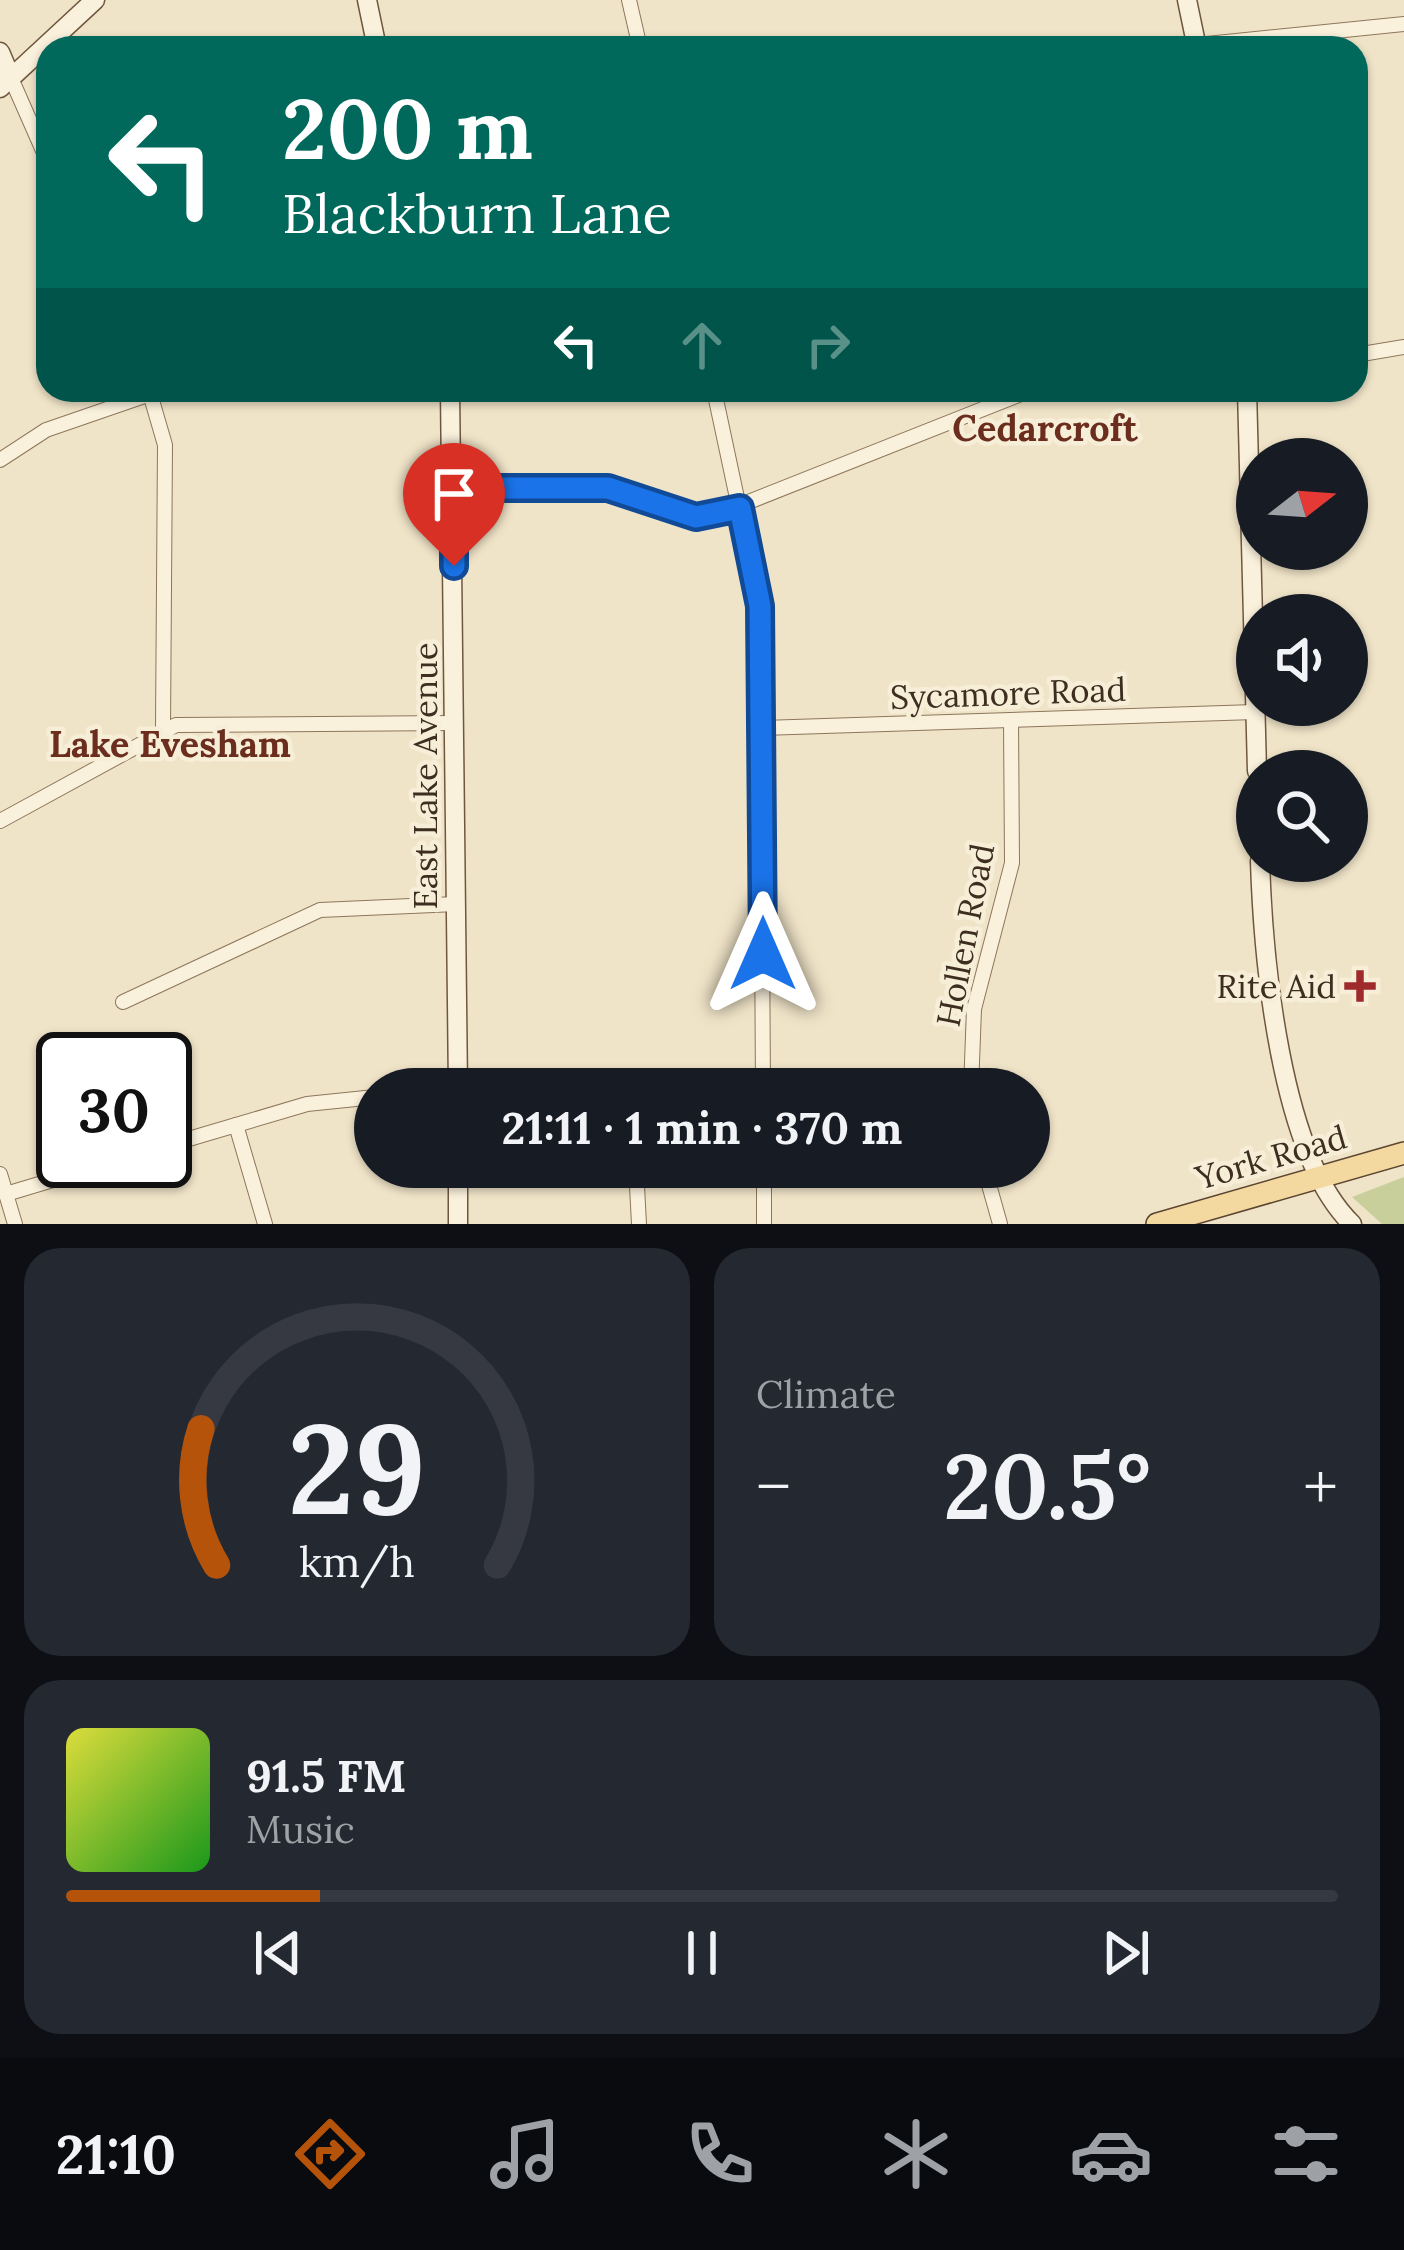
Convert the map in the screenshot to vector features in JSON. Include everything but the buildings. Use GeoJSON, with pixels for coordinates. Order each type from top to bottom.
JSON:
{"type":"FeatureCollection","features":[{"type":"Feature","properties":{"kind":"main road","name":"York Road"},"geometry":{"type":"LineString","coordinates":[[1157,1224],[1404,1153]]}},
{"type":"Feature","properties":{"kind":"street"},"geometry":{"type":"LineString","coordinates":[[56,36],[95,0]]}},
{"type":"Feature","properties":{"kind":"street"},"geometry":{"type":"LineString","coordinates":[[367,0],[374,36]]}},
{"type":"Feature","properties":{"kind":"street"},"geometry":{"type":"LineString","coordinates":[[629,0],[637,36]]}},
{"type":"Feature","properties":{"kind":"street"},"geometry":{"type":"LineString","coordinates":[[1187,0],[1195,36]]}},
{"type":"Feature","properties":{"kind":"street"},"geometry":{"type":"LineString","coordinates":[[1291,36],[1404,24]]}},
{"type":"Feature","properties":{"kind":"street"},"geometry":{"type":"LineString","coordinates":[[0,52],[5,83],[36,140]]}},
{"type":"Feature","properties":{"kind":"street"},"geometry":{"type":"LineString","coordinates":[[5,83],[36,54]]}},
{"type":"Feature","properties":{"kind":"street"},"geometry":{"type":"LineString","coordinates":[[1368,353],[1404,346]]}},
{"type":"Feature","properties":{"kind":"street"},"geometry":{"type":"LineString","coordinates":[[0,460],[46,430],[124,402]]}},
{"type":"Feature","properties":{"kind":"street"},"geometry":{"type":"LineString","coordinates":[[156,402],[165,445],[163,728]]}},
{"type":"Feature","properties":{"kind":"street","name":"East Lake Avenue"},"geometry":{"type":"LineString","coordinates":[[450,402],[458,1068]]}},
{"type":"Feature","properties":{"kind":"street"},"geometry":{"type":"LineString","coordinates":[[718,402],[760,606],[764,1068]]}},
{"type":"Feature","properties":{"kind":"street"},"geometry":{"type":"LineString","coordinates":[[454,488],[608,488],[696,517],[740,508],[1001,402]]}},
{"type":"Feature","properties":{"kind":"street"},"geometry":{"type":"LineString","coordinates":[[1247,402],[1252,594]]}},
{"type":"Feature","properties":{"kind":"street","name":"Sycamore Road"},"geometry":{"type":"LineString","coordinates":[[762,728],[1236,713]]}},
{"type":"Feature","properties":{"kind":"street","name":"Hollen Road"},"geometry":{"type":"LineString","coordinates":[[971,1068],[976,997],[1012,863],[1011,720]]}},
{"type":"Feature","properties":{"kind":"street"},"geometry":{"type":"LineString","coordinates":[[0,821],[163,728],[455,723]]}},
{"type":"Feature","properties":{"kind":"street"},"geometry":{"type":"LineString","coordinates":[[1261,882],[1268,1000],[1318,1178],[1352,1224]]}},
{"type":"Feature","properties":{"kind":"street"},"geometry":{"type":"LineString","coordinates":[[123,1002],[320,910],[456,904]]}},
{"type":"Feature","properties":{"kind":"street"},"geometry":{"type":"LineString","coordinates":[[192,1138],[307,1104],[354,1099]]}},
{"type":"Feature","properties":{"kind":"street"},"geometry":{"type":"LineString","coordinates":[[236,1125],[266,1224]]}},
{"type":"Feature","properties":{"kind":"street"},"geometry":{"type":"LineString","coordinates":[[0,1174],[15,1224]]}},
{"type":"Feature","properties":{"kind":"street"},"geometry":{"type":"LineString","coordinates":[[6,1194],[36,1185]]}},
{"type":"Feature","properties":{"kind":"street"},"geometry":{"type":"LineString","coordinates":[[458,1188],[458,1224]]}},
{"type":"Feature","properties":{"kind":"street"},"geometry":{"type":"LineString","coordinates":[[637,1188],[639,1224]]}},
{"type":"Feature","properties":{"kind":"street"},"geometry":{"type":"LineString","coordinates":[[764,1188],[764,1224]]}},
{"type":"Feature","properties":{"kind":"street"},"geometry":{"type":"LineString","coordinates":[[990,1188],[1000,1224]]}},
{"type":"Feature","properties":{"kind":"green space"},"geometry":{"type":"Polygon","coordinates":[[[1404,1177],[1404,1224],[1382,1224],[1352,1197],[1404,1177]]]}},
{"type":"Feature","properties":{"kind":"place","name":"Rite Aid"},"geometry":{"type":"Point","coordinates":[1360,986]}},
{"type":"Feature","properties":{"kind":"district","name":"Cedarcroft"},"geometry":{"type":"Point","coordinates":[1045,428]}},
{"type":"Feature","properties":{"kind":"district","name":"Lake Evesham"},"geometry":{"type":"Point","coordinates":[170,744]}},
{"type":"Feature","properties":{"kind":"route"},"geometry":{"type":"LineString","coordinates":[[454,566],[454,488],[608,488],[696,517],[740,508],[760,606],[763,954]]}}]}
